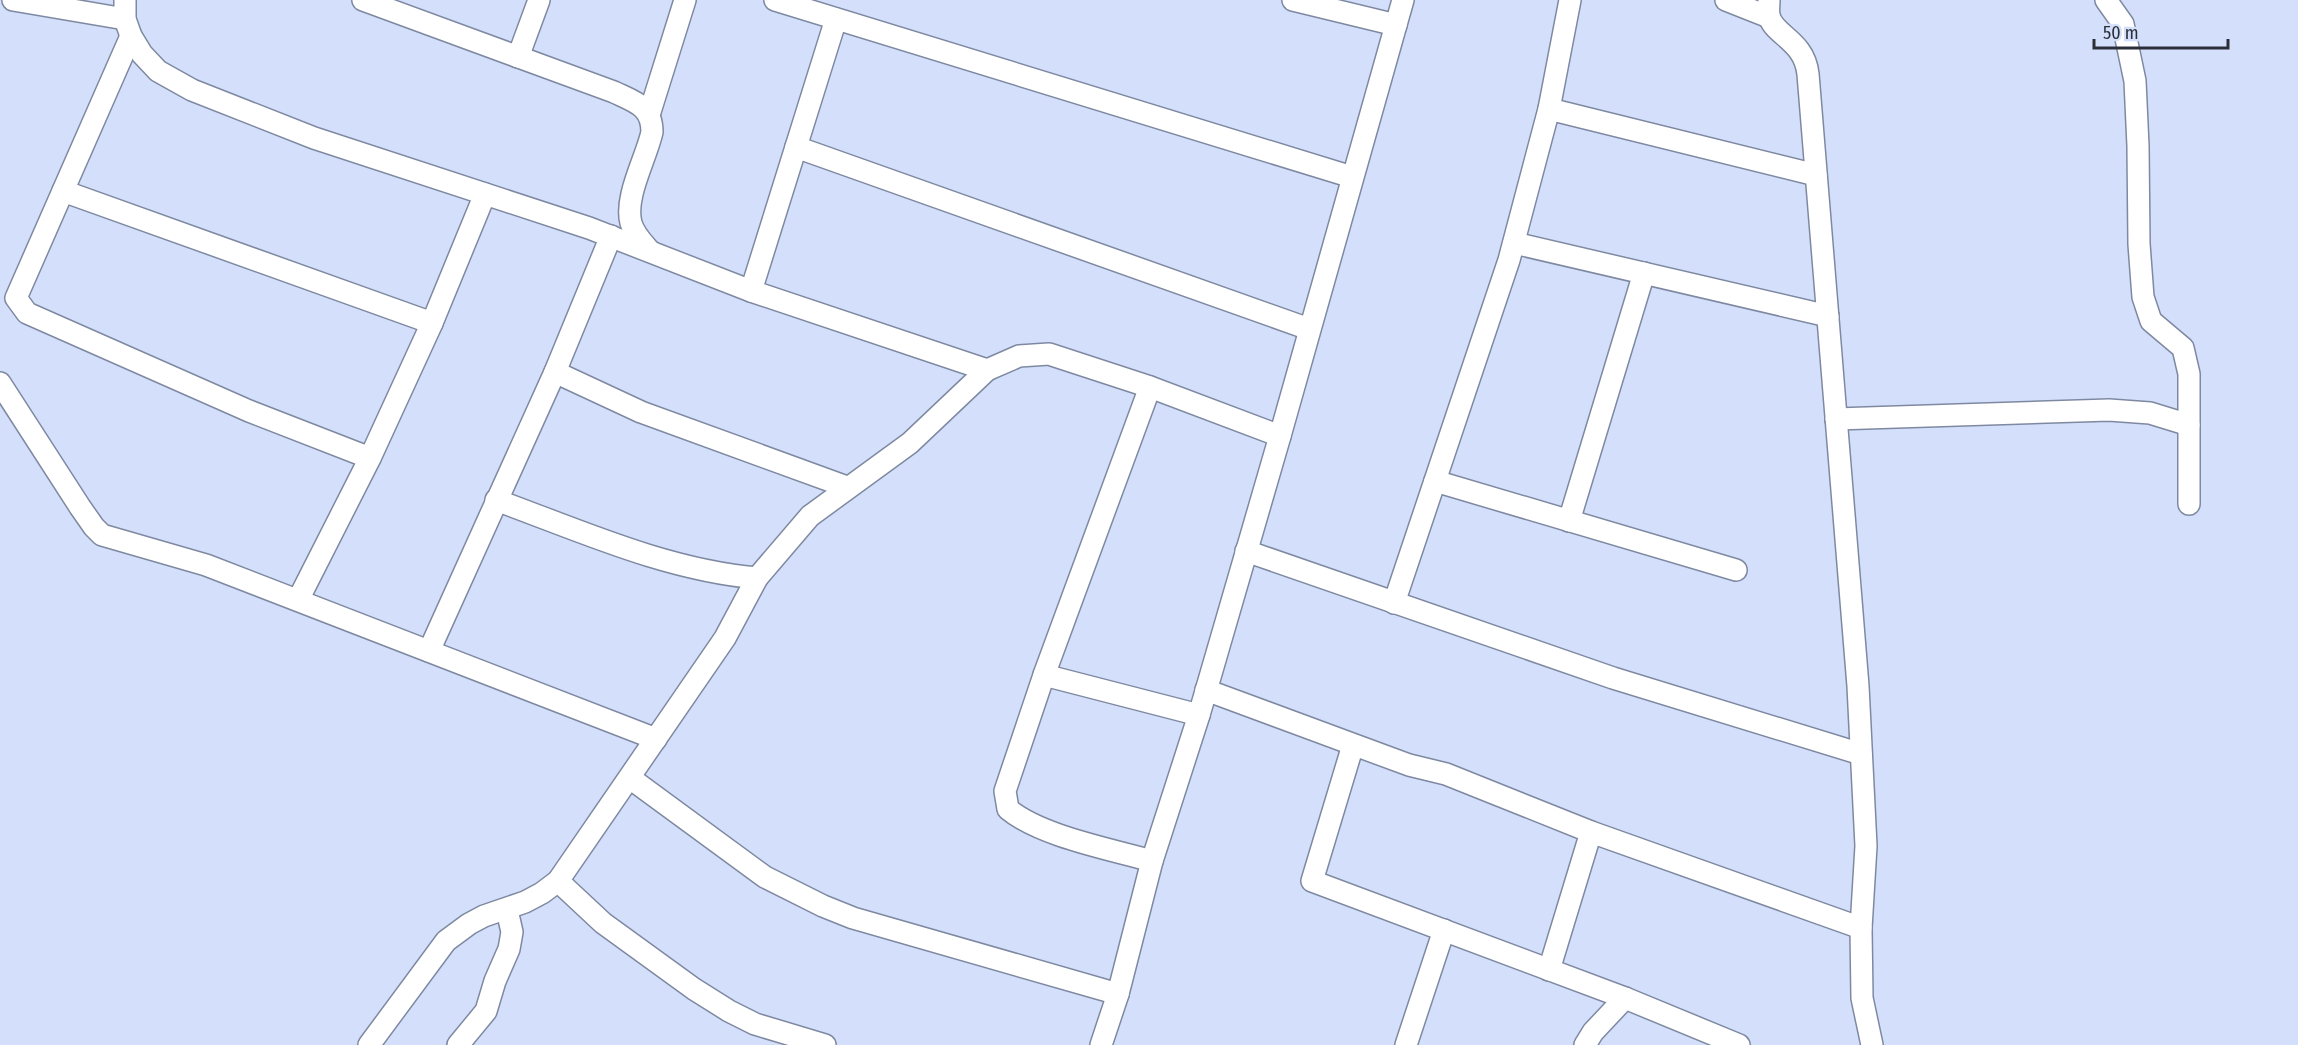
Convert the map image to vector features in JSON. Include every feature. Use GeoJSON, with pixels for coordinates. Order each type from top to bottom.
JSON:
{"type":"FeatureCollection","features":[{"type":"Feature","properties":{"kind":"street"},"geometry":{"type":"LineString","coordinates":[[13,0],[127,18]]}},
{"type":"Feature","properties":{"kind":"street"},"geometry":{"type":"LineString","coordinates":[[363,0],[614,93],[645,109],[652,122],[650,144],[633,196],[630,214],[634,231],[650,252]]}},
{"type":"Feature","properties":{"kind":"street"},"geometry":{"type":"LineString","coordinates":[[518,57],[539,0]]}},
{"type":"Feature","properties":{"kind":"street"},"geometry":{"type":"LineString","coordinates":[[650,115],[685,0]]}},
{"type":"Feature","properties":{"kind":"street"},"geometry":{"type":"LineString","coordinates":[[775,0],[1352,177]]}},
{"type":"Feature","properties":{"kind":"street"},"geometry":{"type":"LineString","coordinates":[[1293,0],[1396,26]]}},
{"type":"Feature","properties":{"kind":"street"},"geometry":{"type":"LineString","coordinates":[[1101,1045],[1118,994],[1152,861],[1199,715],[1280,436],[1403,0]]}},
{"type":"Feature","properties":{"kind":"street"},"geometry":{"type":"LineString","coordinates":[[1394,603],[1514,243],[1549,109],[1570,0]]}},
{"type":"Feature","properties":{"kind":"street"},"geometry":{"type":"LineString","coordinates":[[1726,0],[1769,8],[1775,27],[1797,46],[1805,59],[1808,74],[1858,686],[1866,846],[1861,928],[1862,998],[1872,1045]]}},
{"type":"Feature","properties":{"kind":"street"},"geometry":{"type":"LineString","coordinates":[[2106,0],[2123,24],[2135,81],[2139,244],[2143,297],[2151,321],[2183,348],[2189,374],[2189,504]]}},
{"type":"Feature","properties":{"kind":"street"},"geometry":{"type":"LineString","coordinates":[[127,18],[63,191],[16,297],[27,313],[249,411],[370,458]]}},
{"type":"Feature","properties":{"kind":"street"},"geometry":{"type":"LineString","coordinates":[[127,18],[142,54],[158,71],[192,90],[314,138],[611,236],[751,291],[987,370]]}},
{"type":"Feature","properties":{"kind":"street"},"geometry":{"type":"LineString","coordinates":[[751,291],[836,19]]}},
{"type":"Feature","properties":{"kind":"street"},"geometry":{"type":"LineString","coordinates":[[1549,109],[1816,175]]}},
{"type":"Feature","properties":{"kind":"street"},"geometry":{"type":"LineString","coordinates":[[796,147],[1309,329]]}},
{"type":"Feature","properties":{"kind":"street"},"geometry":{"type":"LineString","coordinates":[[63,191],[432,323]]}},
{"type":"Feature","properties":{"kind":"street"},"geometry":{"type":"LineString","coordinates":[[298,600],[370,458],[432,323],[485,194]]}},
{"type":"Feature","properties":{"kind":"street"},"geometry":{"type":"LineString","coordinates":[[429,651],[555,372],[611,236]]}},
{"type":"Feature","properties":{"kind":"street"},"geometry":{"type":"LineString","coordinates":[[1514,243],[1828,316]]}},
{"type":"Feature","properties":{"kind":"street"},"geometry":{"type":"LineString","coordinates":[[1569,521],[1644,273]]}},
{"type":"Feature","properties":{"kind":"street"},"geometry":{"type":"LineString","coordinates":[[369,1045],[446,941],[469,924],[484,916],[507,910],[542,893],[558,881],[725,638],[757,578],[810,516],[910,443],[987,370],[1019,356],[1049,354],[1150,387],[1280,436]]}},
{"type":"Feature","properties":{"kind":"street"},"geometry":{"type":"LineString","coordinates":[[555,372],[642,412],[847,487]]}},
{"type":"Feature","properties":{"kind":"street"},"geometry":{"type":"LineString","coordinates":[[0,383],[80,507],[102,535],[206,565],[656,739]]}},
{"type":"Feature","properties":{"kind":"street"},"geometry":{"type":"LineString","coordinates":[[1150,387],[1044,675],[1005,791],[1008,809],[1021,820],[1039,828],[1152,861]]}},
{"type":"Feature","properties":{"kind":"street"},"geometry":{"type":"LineString","coordinates":[[1836,419],[2109,410],[2150,413],[2189,425]]}},
{"type":"Feature","properties":{"kind":"street"},"geometry":{"type":"LineString","coordinates":[[1435,481],[1736,570]]}},
{"type":"Feature","properties":{"kind":"street"},"geometry":{"type":"LineString","coordinates":[[496,500],[626,548],[687,567],[757,578]]}},
{"type":"Feature","properties":{"kind":"street"},"geometry":{"type":"LineString","coordinates":[[1246,551],[1613,678],[1861,754]]}},
{"type":"Feature","properties":{"kind":"street"},"geometry":{"type":"LineString","coordinates":[[1044,675],[1199,715]]}},
{"type":"Feature","properties":{"kind":"street"},"geometry":{"type":"LineString","coordinates":[[1206,690],[1409,765],[1446,774],[1591,832],[1861,928]]}},
{"type":"Feature","properties":{"kind":"street"},"geometry":{"type":"LineString","coordinates":[[1353,745],[1312,881],[1625,998],[1739,1045]]}},
{"type":"Feature","properties":{"kind":"street"},"geometry":{"type":"LineString","coordinates":[[630,778],[765,877],[823,906],[853,918],[1118,994]]}},
{"type":"Feature","properties":{"kind":"street"},"geometry":{"type":"LineString","coordinates":[[1549,970],[1591,832]]}},
{"type":"Feature","properties":{"kind":"street"},"geometry":{"type":"LineString","coordinates":[[558,881],[603,923],[694,989],[729,1011],[755,1024],[772,1037],[825,1045]]}},
{"type":"Feature","properties":{"kind":"street"},"geometry":{"type":"LineString","coordinates":[[458,1045],[486,1011],[495,981],[509,949],[512,932],[507,910]]}},
{"type":"Feature","properties":{"kind":"street"},"geometry":{"type":"LineString","coordinates":[[1406,1045],[1444,930]]}},
{"type":"Feature","properties":{"kind":"street"},"geometry":{"type":"LineString","coordinates":[[1585,1045],[1593,1032],[1625,998]]}}]}
